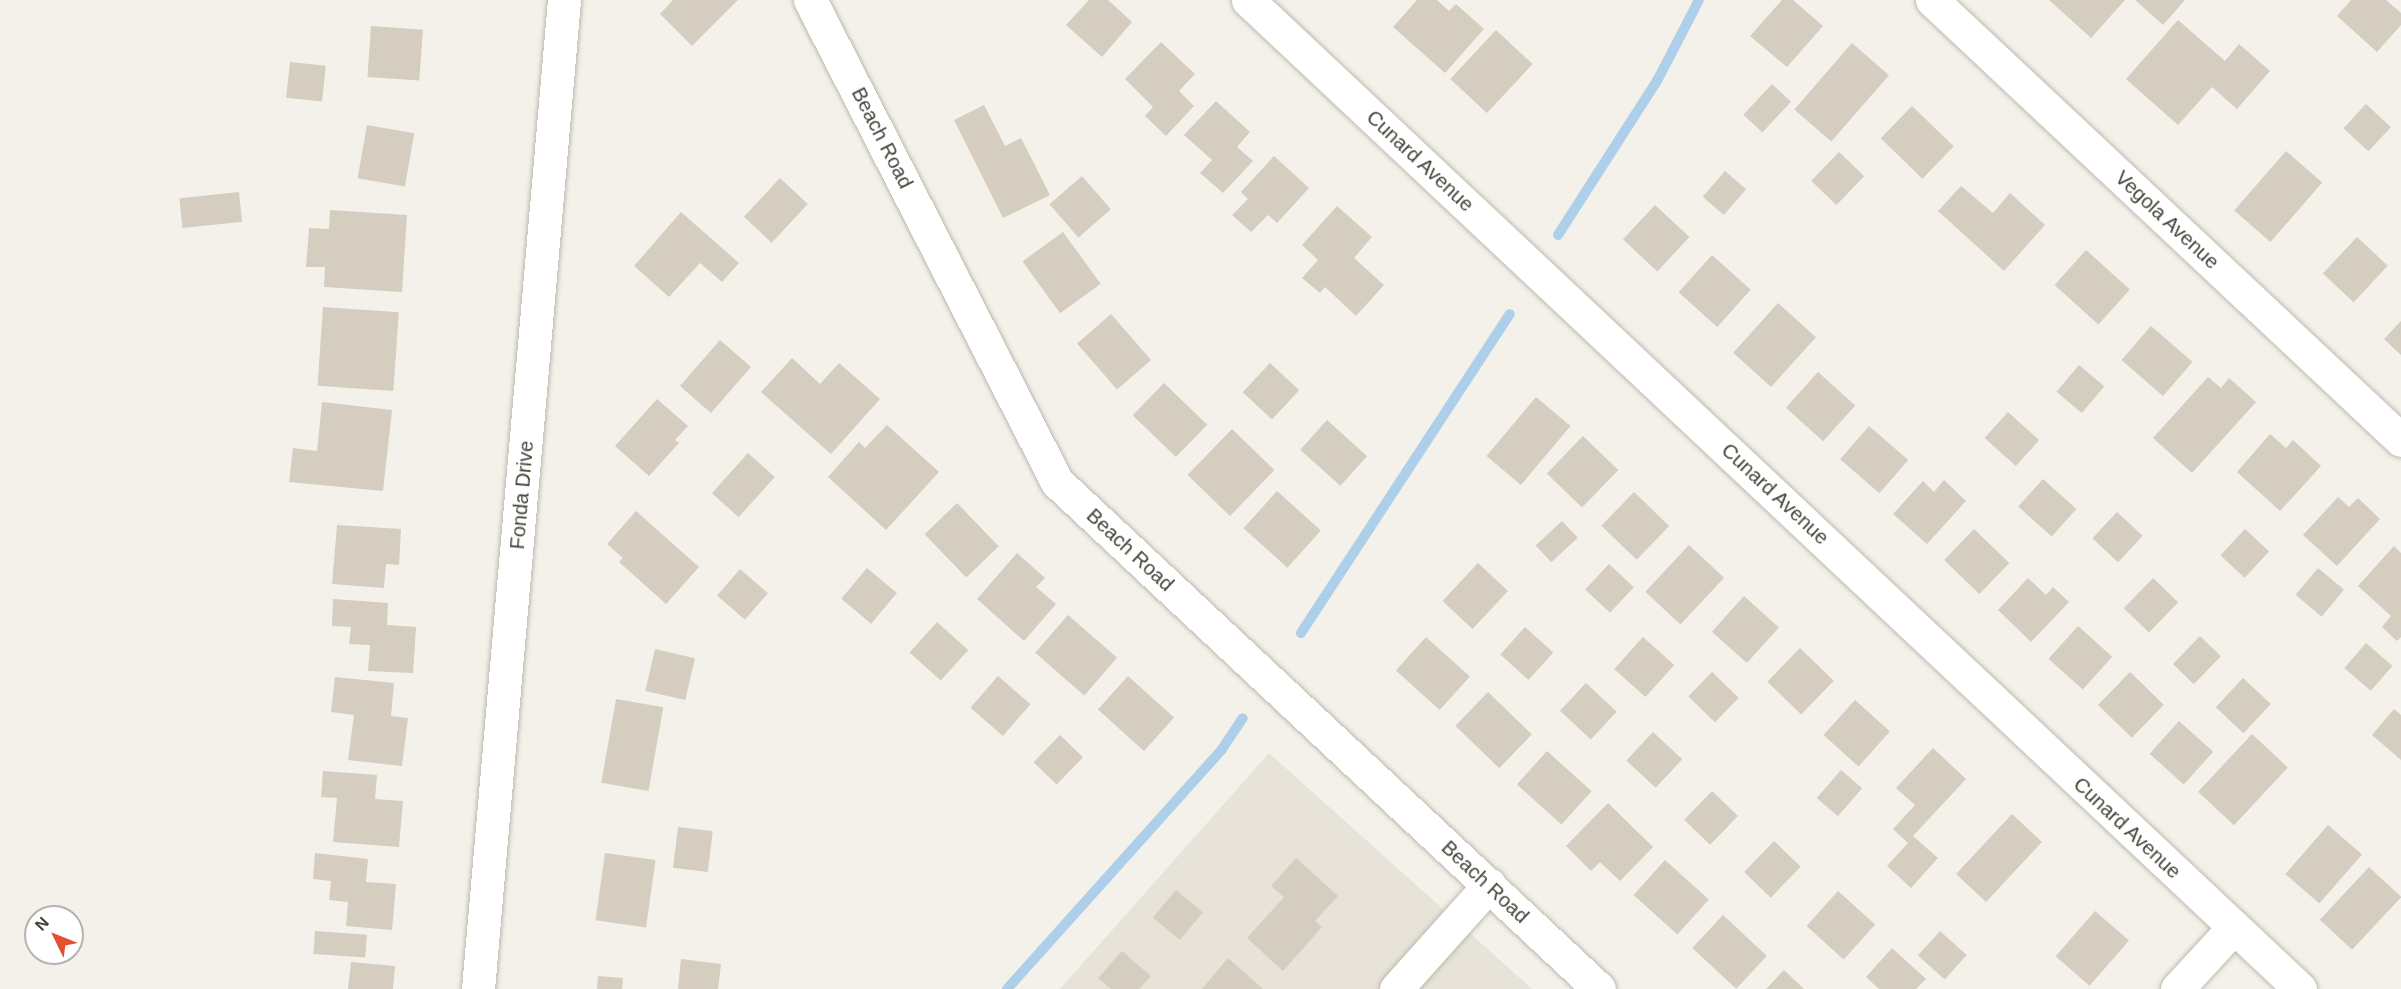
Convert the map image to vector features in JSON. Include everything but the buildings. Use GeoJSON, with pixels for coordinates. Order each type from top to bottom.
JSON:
{"type":"FeatureCollection","features":[{"type":"Feature","properties":{"kind":"street","name":"Fonda Drive"},"geometry":{"type":"LineString","coordinates":[[478,989],[564,0]]}},
{"type":"Feature","properties":{"kind":"street","name":"Beach Road"},"geometry":{"type":"LineString","coordinates":[[810,0],[1057,482],[1599,989]]}},
{"type":"Feature","properties":{"kind":"street","name":"Cunard Avenue"},"geometry":{"type":"LineString","coordinates":[[1248,0],[2300,989]]}},
{"type":"Feature","properties":{"kind":"street","name":"Vegola Avenue"},"geometry":{"type":"LineString","coordinates":[[1932,0],[2401,440]]}},
{"type":"Feature","properties":{"kind":"street"},"geometry":{"type":"LineString","coordinates":[[1396,989],[1489,885]]}},
{"type":"Feature","properties":{"kind":"street"},"geometry":{"type":"LineString","coordinates":[[2177,989],[2233,928]]}},
{"type":"Feature","properties":{"kind":"shaded area"},"geometry":{"type":"Polygon","coordinates":[[[1269,753],[1532,989],[1060,989],[1269,753]]]}},
{"type":"Feature","properties":{"kind":"waterway"},"geometry":{"type":"LineString","coordinates":[[1558,235],[1657,81],[1699,0]]}},
{"type":"Feature","properties":{"kind":"waterway"},"geometry":{"type":"LineString","coordinates":[[1301,633],[1510,314]]}},
{"type":"Feature","properties":{"kind":"waterway"},"geometry":{"type":"LineString","coordinates":[[1007,989],[1222,749],[1243,718]]}}]}
